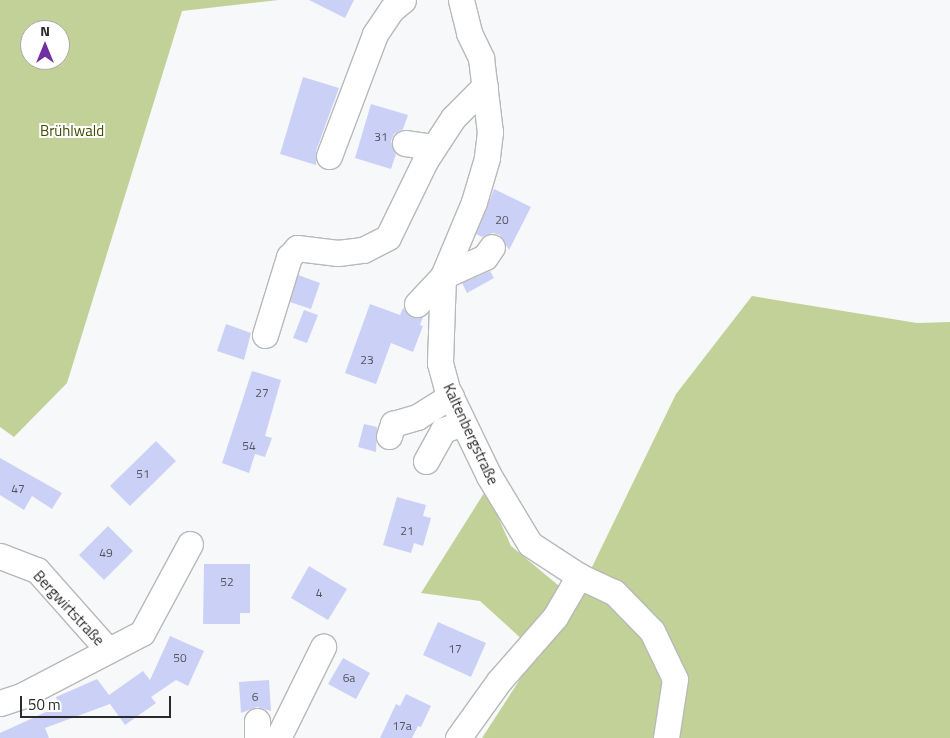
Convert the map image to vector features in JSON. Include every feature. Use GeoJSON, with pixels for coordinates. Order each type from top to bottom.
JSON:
{"type":"FeatureCollection","features":[{"type":"Feature","properties":{"kind":"street"},"geometry":{"type":"LineString","coordinates":[[330,156],[375,34],[392,9],[403,0]]}},
{"type":"Feature","properties":{"kind":"street","name":"Kaltenbergstraße"},"geometry":{"type":"LineString","coordinates":[[461,0],[469,33],[480,58],[490,132],[488,158],[474,202],[443,276],[440,363],[451,396],[489,476],[530,544],[579,576],[614,592],[652,631],[675,679],[666,738]]}},
{"type":"Feature","properties":{"kind":"street"},"geometry":{"type":"LineString","coordinates":[[275,327],[289,257],[298,248],[338,254],[363,250],[388,237],[434,147],[453,118],[485,86]]}},
{"type":"Feature","properties":{"kind":"street"},"geometry":{"type":"LineString","coordinates":[[405,143],[434,147]]}},
{"type":"Feature","properties":{"kind":"street"},"geometry":{"type":"LineString","coordinates":[[417,304],[443,276],[485,257],[492,247]]}},
{"type":"Feature","properties":{"kind":"street"},"geometry":{"type":"LineString","coordinates":[[389,436],[393,424],[417,417],[451,396]]}},
{"type":"Feature","properties":{"kind":"street"},"geometry":{"type":"LineString","coordinates":[[426,461],[444,430],[464,423]]}},
{"type":"Feature","properties":{"kind":"street","name":"Bergwirtstraße"},"geometry":{"type":"LineString","coordinates":[[0,703],[21,696],[142,633],[190,544]]}},
{"type":"Feature","properties":{"kind":"street","name":"Bergwirtstraße"},"geometry":{"type":"LineString","coordinates":[[0,556],[37,570],[108,650]]}},
{"type":"Feature","properties":{"kind":"street"},"geometry":{"type":"LineString","coordinates":[[458,738],[494,688],[555,617],[579,576]]}},
{"type":"Feature","properties":{"kind":"street"},"geometry":{"type":"LineString","coordinates":[[278,738],[323,647]]}},
{"type":"Feature","properties":{"kind":"green space","name":"Brühlwald"},"geometry":{"type":"Polygon","coordinates":[[[0,0],[278,0],[182,11],[67,383],[14,437],[0,427],[0,0]]]}},
{"type":"Feature","properties":{"kind":"green space"},"geometry":{"type":"Polygon","coordinates":[[[752,296],[917,323],[950,322],[950,738],[482,738],[537,653],[480,601],[421,593],[486,490],[511,546],[576,600],[676,394],[752,296]]]}},
{"type":"Feature","properties":{"kind":"building"},"geometry":{"type":"Polygon","coordinates":[[[309,0],[354,0],[345,18],[309,0]]]}},
{"type":"Feature","properties":{"kind":"building"},"geometry":{"type":"Polygon","coordinates":[[[303,77],[339,88],[316,151],[316,165],[280,154],[303,77]]]}},
{"type":"Feature","properties":{"kind":"building"},"geometry":{"type":"Polygon","coordinates":[[[371,104],[408,115],[403,129],[394,134],[391,141],[396,154],[391,169],[355,158],[371,104]]]}},
{"type":"Feature","properties":{"kind":"building"},"geometry":{"type":"Polygon","coordinates":[[[494,189],[531,207],[509,250],[500,235],[493,233],[482,237],[476,234],[494,189]]]}},
{"type":"Feature","properties":{"kind":"building"},"geometry":{"type":"Polygon","coordinates":[[[490,271],[494,278],[467,293],[462,283],[490,271]]]}},
{"type":"Feature","properties":{"kind":"building"},"geometry":{"type":"Polygon","coordinates":[[[298,275],[320,283],[311,309],[290,302],[298,275]]]}},
{"type":"Feature","properties":{"kind":"building"},"geometry":{"type":"Polygon","coordinates":[[[370,304],[400,315],[403,308],[413,318],[423,317],[420,325],[423,326],[413,352],[391,343],[376,384],[345,373],[370,304]]]}},
{"type":"Feature","properties":{"kind":"building"},"geometry":{"type":"Polygon","coordinates":[[[304,310],[318,315],[307,343],[293,338],[304,310]]]}},
{"type":"Feature","properties":{"kind":"building"},"geometry":{"type":"Polygon","coordinates":[[[226,324],[251,333],[244,360],[217,351],[226,324]]]}},
{"type":"Feature","properties":{"kind":"building"},"geometry":{"type":"Polygon","coordinates":[[[252,371],[281,380],[265,436],[272,438],[265,457],[255,454],[249,473],[222,463],[252,371]]]}},
{"type":"Feature","properties":{"kind":"building"},"geometry":{"type":"Polygon","coordinates":[[[364,424],[377,427],[376,452],[358,447],[364,424]]]}},
{"type":"Feature","properties":{"kind":"building"},"geometry":{"type":"Polygon","coordinates":[[[156,441],[176,461],[130,506],[110,486],[156,441]]]}},
{"type":"Feature","properties":{"kind":"building"},"geometry":{"type":"Polygon","coordinates":[[[0,458],[62,493],[52,509],[32,496],[24,510],[0,495],[0,458]]]}},
{"type":"Feature","properties":{"kind":"building"},"geometry":{"type":"Polygon","coordinates":[[[397,497],[426,505],[423,516],[431,518],[423,546],[414,543],[411,553],[383,545],[397,497]]]}},
{"type":"Feature","properties":{"kind":"building"},"geometry":{"type":"Polygon","coordinates":[[[108,526],[133,551],[104,580],[79,555],[108,526]]]}},
{"type":"Feature","properties":{"kind":"building"},"geometry":{"type":"Polygon","coordinates":[[[204,564],[250,564],[250,613],[240,613],[240,624],[203,624],[204,564]]]}},
{"type":"Feature","properties":{"kind":"building"},"geometry":{"type":"Polygon","coordinates":[[[309,566],[347,589],[328,620],[291,598],[309,566]]]}},
{"type":"Feature","properties":{"kind":"building"},"geometry":{"type":"Polygon","coordinates":[[[438,622],[486,643],[471,677],[423,655],[438,622]]]}},
{"type":"Feature","properties":{"kind":"building"},"geometry":{"type":"Polygon","coordinates":[[[170,636],[204,651],[188,686],[176,680],[151,697],[156,703],[125,725],[110,704],[45,728],[49,738],[0,738],[0,733],[59,706],[56,697],[97,679],[109,695],[143,671],[150,680],[170,636]]]}},
{"type":"Feature","properties":{"kind":"building"},"geometry":{"type":"Polygon","coordinates":[[[343,658],[370,673],[356,699],[328,684],[343,658]]]}},
{"type":"Feature","properties":{"kind":"building"},"geometry":{"type":"Polygon","coordinates":[[[269,680],[271,711],[257,707],[241,713],[239,682],[269,680]]]}},
{"type":"Feature","properties":{"kind":"building"},"geometry":{"type":"Polygon","coordinates":[[[406,694],[431,706],[421,727],[418,726],[412,738],[380,738],[396,704],[400,706],[406,694]]]}}]}
